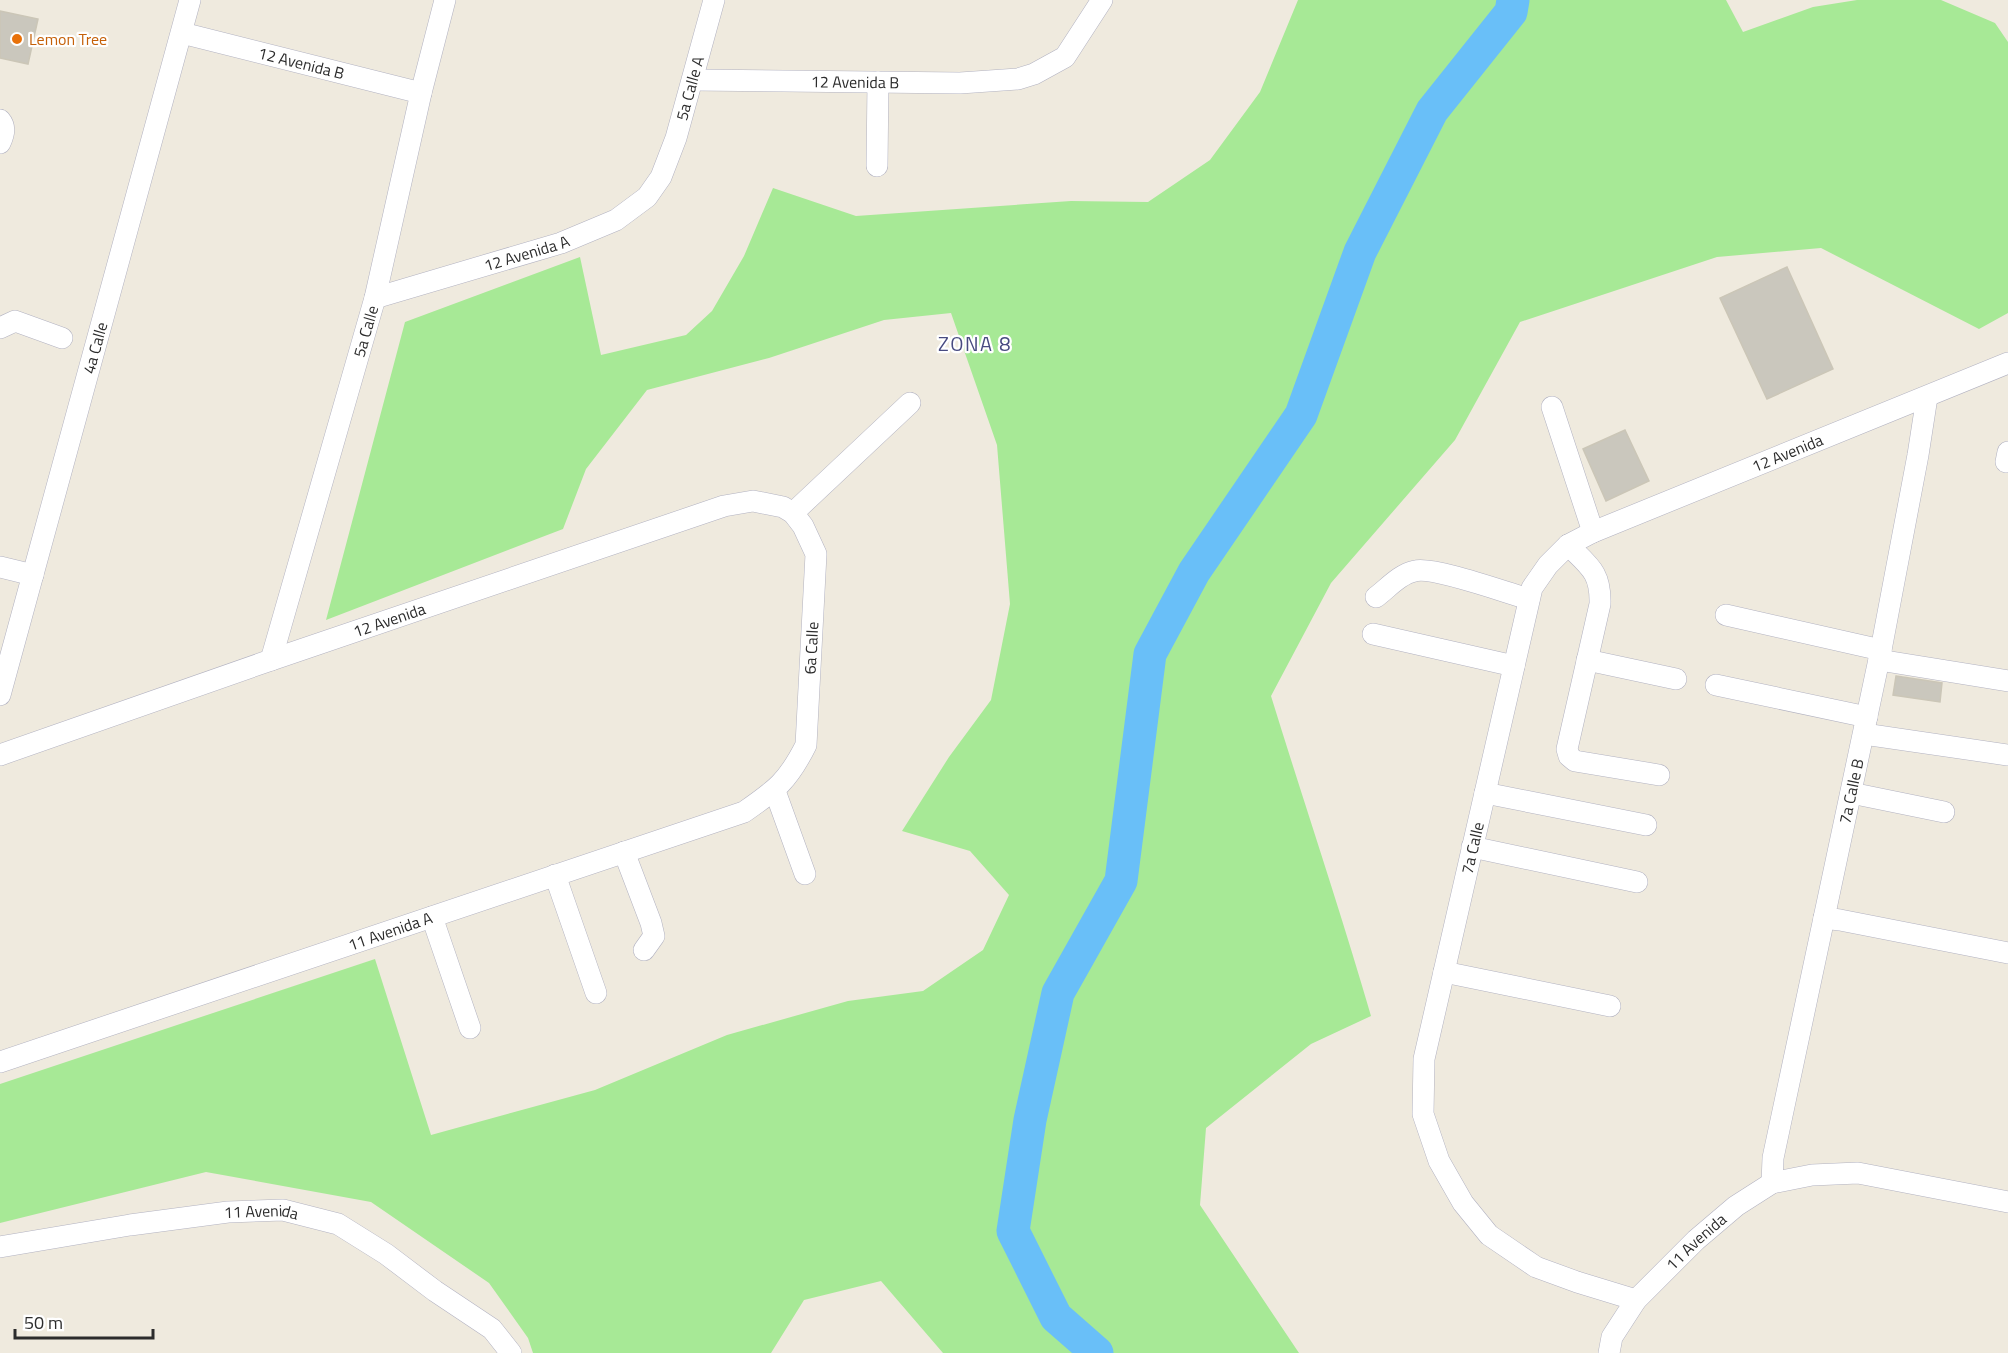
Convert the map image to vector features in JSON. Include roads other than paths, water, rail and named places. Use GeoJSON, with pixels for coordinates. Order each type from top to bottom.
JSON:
{"type":"FeatureCollection","features":[{"type":"Feature","properties":{"kind":"street","name":"4a Calle"},"geometry":{"type":"LineString","coordinates":[[0,695],[190,0]]}},
{"type":"Feature","properties":{"kind":"street","name":"5a Calle"},"geometry":{"type":"LineString","coordinates":[[271,660],[375,298],[421,93],[445,0]]}},
{"type":"Feature","properties":{"kind":"street","name":"5a Calle A"},"geometry":{"type":"LineString","coordinates":[[661,177],[676,138],[714,0]]}},
{"type":"Feature","properties":{"kind":"street","name":"12 Avenida B"},"geometry":{"type":"LineString","coordinates":[[693,80],[960,83],[1018,79],[1034,74],[1065,57],[1102,0]]}},
{"type":"Feature","properties":{"kind":"street","name":"12 Avenida B"},"geometry":{"type":"LineString","coordinates":[[182,33],[421,93]]}},
{"type":"Feature","properties":{"kind":"street"},"geometry":{"type":"LineString","coordinates":[[877,166],[878,82]]}},
{"type":"Feature","properties":{"kind":"street"},"geometry":{"type":"LineString","coordinates":[[0,120],[4,127],[0,143]]}},
{"type":"Feature","properties":{"kind":"street","name":"12 Avenida A"},"geometry":{"type":"LineString","coordinates":[[375,298],[561,243],[616,220],[647,197],[661,177]]}},
{"type":"Feature","properties":{"kind":"street"},"geometry":{"type":"LineString","coordinates":[[0,328],[15,321],[62,338]]}},
{"type":"Feature","properties":{"kind":"street","name":"12 Avenida"},"geometry":{"type":"LineString","coordinates":[[1568,545],[1593,532],[2008,363]]}},
{"type":"Feature","properties":{"kind":"street","name":"7a Calle B"},"geometry":{"type":"LineString","coordinates":[[1772,1183],[1773,1158],[1880,655],[1927,397]]}},
{"type":"Feature","properties":{"kind":"street"},"geometry":{"type":"LineString","coordinates":[[788,510],[910,404]]}},
{"type":"Feature","properties":{"kind":"street"},"geometry":{"type":"LineString","coordinates":[[1552,407],[1593,532]]}},
{"type":"Feature","properties":{"kind":"street","name":"12 Avenida"},"geometry":{"type":"LineString","coordinates":[[0,755],[724,506],[753,501],[788,510]]}},
{"type":"Feature","properties":{"kind":"street","name":"6a Calle"},"geometry":{"type":"LineString","coordinates":[[775,791],[795,767],[806,745],[816,554],[803,526],[788,510]]}},
{"type":"Feature","properties":{"kind":"street"},"geometry":{"type":"LineString","coordinates":[[1568,545],[1590,567],[1601,587],[1600,604],[1567,749],[1569,756],[1575,761],[1659,775]]}},
{"type":"Feature","properties":{"kind":"street","name":"7a Calle"},"geometry":{"type":"LineString","coordinates":[[1568,545],[1548,565],[1532,588],[1529,599],[1424,1059],[1423,1114],[1439,1161],[1463,1203],[1489,1235],[1536,1267],[1636,1300]]}},
{"type":"Feature","properties":{"kind":"street"},"geometry":{"type":"LineString","coordinates":[[0,567],[33,575]]}},
{"type":"Feature","properties":{"kind":"street"},"geometry":{"type":"LineString","coordinates":[[1376,597],[1404,575],[1417,570],[1452,576],[1529,599]]}},
{"type":"Feature","properties":{"kind":"street"},"geometry":{"type":"LineString","coordinates":[[1726,615],[1880,655],[2008,681]]}},
{"type":"Feature","properties":{"kind":"street"},"geometry":{"type":"LineString","coordinates":[[1373,633],[1514,666]]}},
{"type":"Feature","properties":{"kind":"street"},"geometry":{"type":"LineString","coordinates":[[1587,660],[1676,679]]}},
{"type":"Feature","properties":{"kind":"street"},"geometry":{"type":"LineString","coordinates":[[1716,686],[1865,725],[2008,755]]}},
{"type":"Feature","properties":{"kind":"street"},"geometry":{"type":"LineString","coordinates":[[775,791],[805,874]]}},
{"type":"Feature","properties":{"kind":"street","name":"11 Avenida A"},"geometry":{"type":"LineString","coordinates":[[0,1062],[744,812],[775,791]]}},
{"type":"Feature","properties":{"kind":"street"},"geometry":{"type":"LineString","coordinates":[[1485,793],[1646,825]]}},
{"type":"Feature","properties":{"kind":"street"},"geometry":{"type":"LineString","coordinates":[[1851,793],[1944,812]]}},
{"type":"Feature","properties":{"kind":"street"},"geometry":{"type":"LineString","coordinates":[[1472,847],[1636,882]]}},
{"type":"Feature","properties":{"kind":"street"},"geometry":{"type":"LineString","coordinates":[[624,852],[654,936],[644,950]]}},
{"type":"Feature","properties":{"kind":"street"},"geometry":{"type":"LineString","coordinates":[[555,875],[596,993]]}},
{"type":"Feature","properties":{"kind":"street"},"geometry":{"type":"LineString","coordinates":[[432,917],[470,1028]]}},
{"type":"Feature","properties":{"kind":"street"},"geometry":{"type":"LineString","coordinates":[[1824,918],[2008,953]]}},
{"type":"Feature","properties":{"kind":"street"},"geometry":{"type":"LineString","coordinates":[[1444,972],[1610,1006]]}},
{"type":"Feature","properties":{"kind":"street","name":"11 Avenida"},"geometry":{"type":"LineString","coordinates":[[1608,1353],[1612,1337],[1636,1300],[1696,1240],[1736,1206],[1772,1183],[1812,1175],[1858,1173],[2008,1202]]}},
{"type":"Feature","properties":{"kind":"street","name":"11 Avenida"},"geometry":{"type":"LineString","coordinates":[[0,1248],[130,1225],[217,1213],[283,1210],[338,1224],[386,1254],[435,1292],[492,1329],[511,1353]]}},
{"type":"Feature","properties":{"kind":"waterway"},"geometry":{"type":"LineString","coordinates":[[1097,1353],[1056,1317],[1013,1231],[1030,1120],[1058,993],[1121,881],[1150,654],[1194,572],[1301,415],[1360,252],[1432,111],[1511,12],[1513,0]]}},
{"type":"Feature","properties":{"kind":"place","name":"Lemon Tree"},"geometry":{"type":"Point","coordinates":[17,39]}},
{"type":"Feature","properties":{"kind":"district","name":"ZONA 8"},"geometry":{"type":"Point","coordinates":[975,344]}}]}
